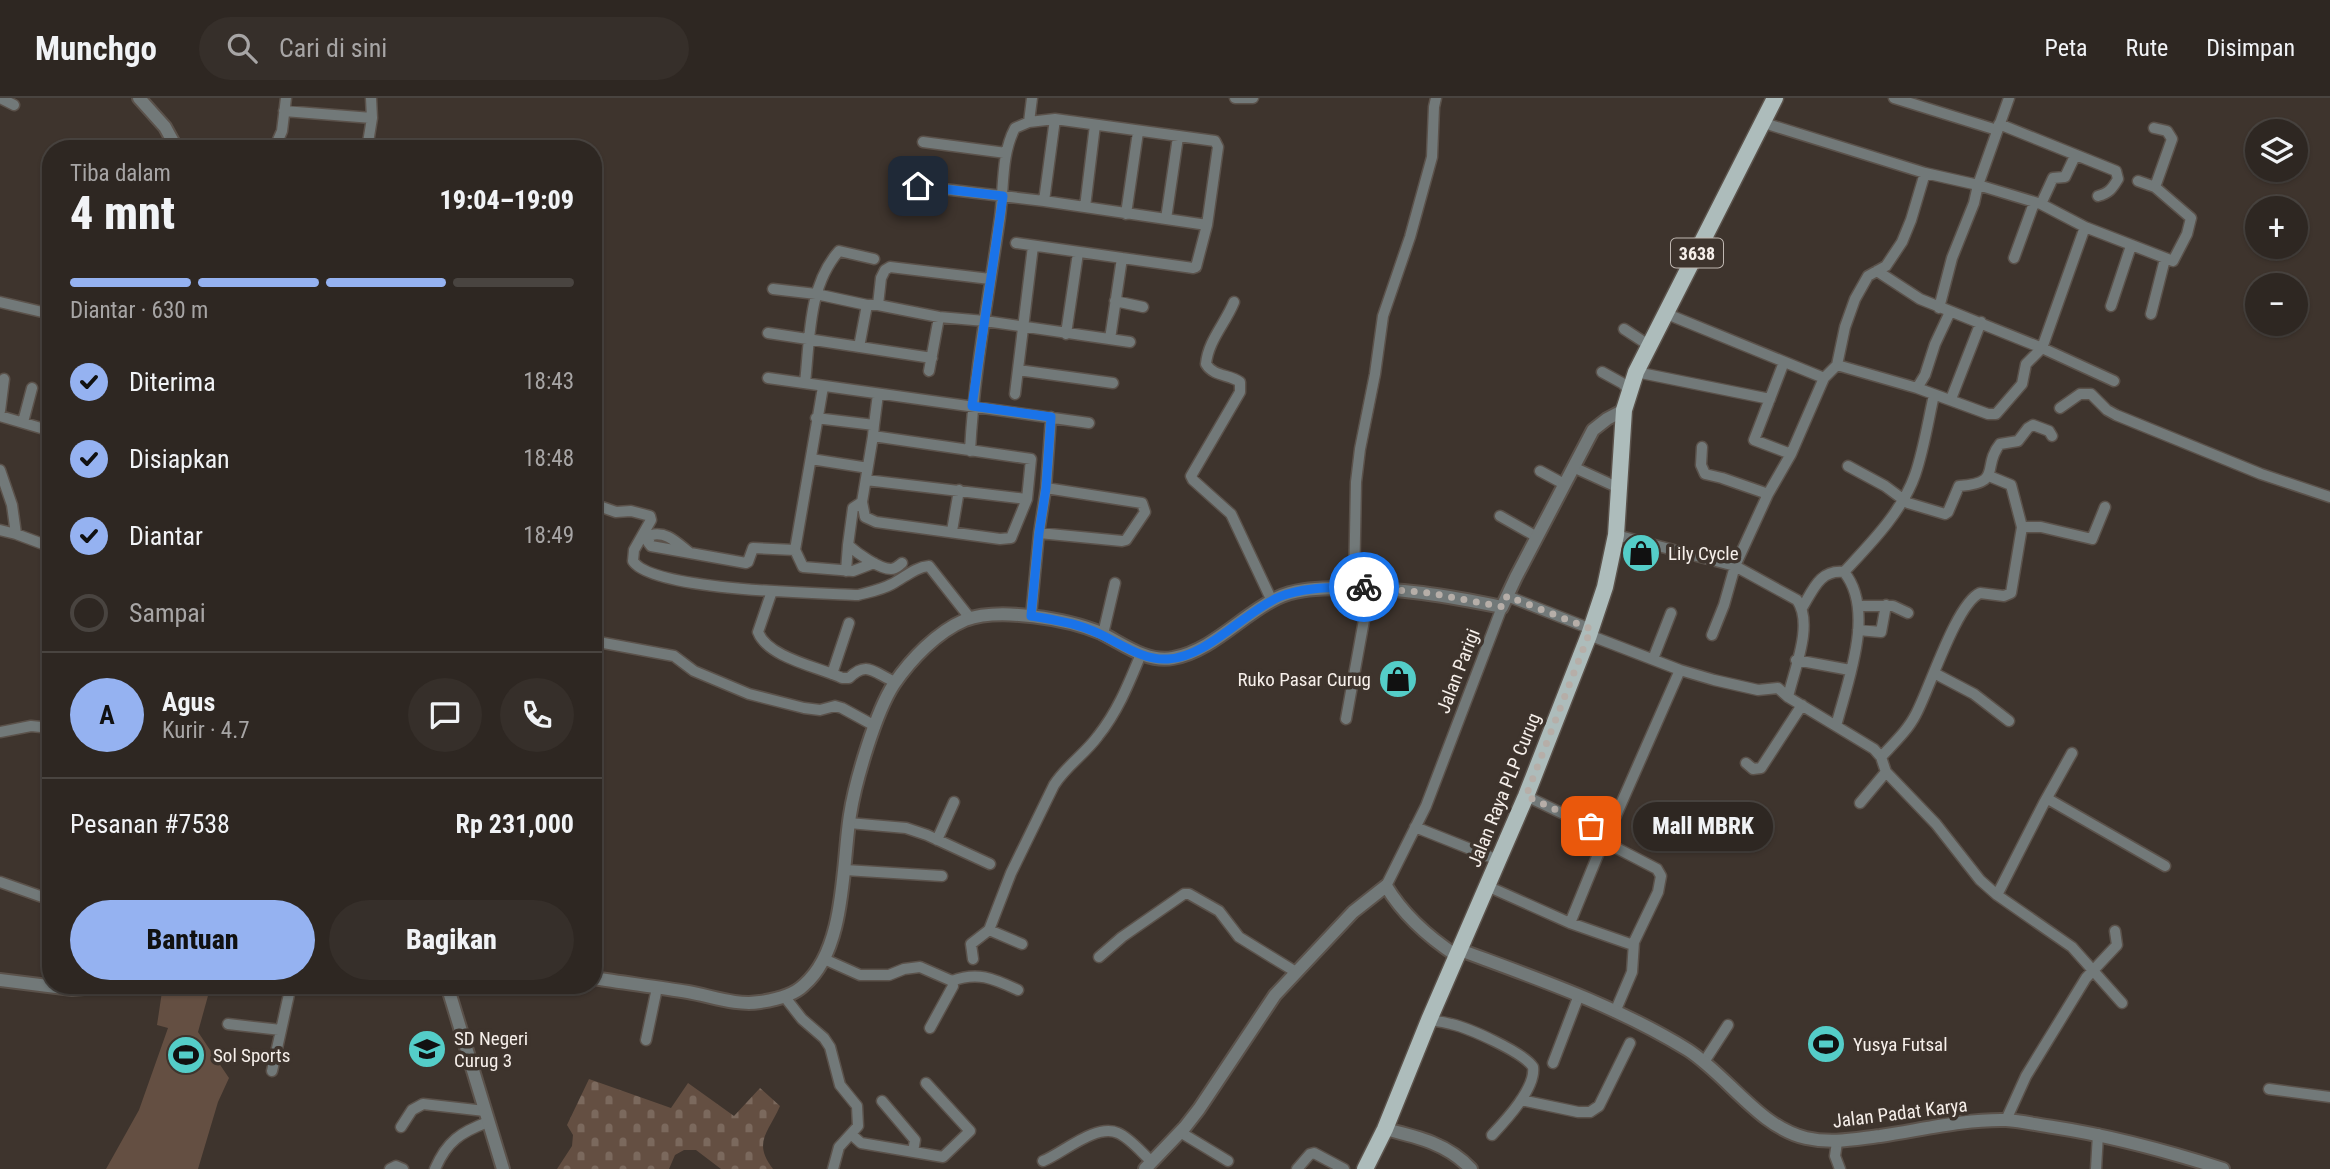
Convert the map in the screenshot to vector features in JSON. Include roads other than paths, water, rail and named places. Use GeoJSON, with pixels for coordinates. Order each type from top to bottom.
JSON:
{"type":"FeatureCollection","features":[{"type":"Feature","properties":{"kind":"main road","name":"3638"},"geometry":{"type":"LineString","coordinates":[[1624,410],[1636,373],[1775,98]]}},
{"type":"Feature","properties":{"kind":"main road","name":"Jalan Raya PLP Curug"},"geometry":{"type":"LineString","coordinates":[[1365,1169],[1385,1129],[1526,796],[1590,632],[1605,587],[1616,535],[1624,410]]}},
{"type":"Feature","properties":{"kind":"street"},"geometry":{"type":"LineString","coordinates":[[0,98],[14,105]]}},
{"type":"Feature","properties":{"kind":"street"},"geometry":{"type":"LineString","coordinates":[[139,98],[165,127],[172,140]]}},
{"type":"Feature","properties":{"kind":"street"},"geometry":{"type":"LineString","coordinates":[[278,140],[282,131],[286,98]]}},
{"type":"Feature","properties":{"kind":"street"},"geometry":{"type":"LineString","coordinates":[[369,140],[371,98]]}},
{"type":"Feature","properties":{"kind":"street"},"geometry":{"type":"LineString","coordinates":[[1029,121],[1032,98]]}},
{"type":"Feature","properties":{"kind":"street"},"geometry":{"type":"LineString","coordinates":[[1235,98],[1252,98]]}},
{"type":"Feature","properties":{"kind":"street"},"geometry":{"type":"LineString","coordinates":[[1354,588],[1356,482],[1360,449],[1383,316],[1433,157],[1436,98]]}},
{"type":"Feature","properties":{"kind":"street"},"geometry":{"type":"LineString","coordinates":[[1894,98],[1998,127],[2116,171],[2118,175],[2112,189],[2098,196]]}},
{"type":"Feature","properties":{"kind":"street"},"geometry":{"type":"LineString","coordinates":[[1917,387],[1925,375],[1945,310],[1952,258],[1974,203],[2009,98]]}},
{"type":"Feature","properties":{"kind":"street"},"geometry":{"type":"LineString","coordinates":[[284,111],[372,118]]}},
{"type":"Feature","properties":{"kind":"street"},"geometry":{"type":"LineString","coordinates":[[1044,201],[1055,119]]}},
{"type":"Feature","properties":{"kind":"street"},"geometry":{"type":"LineString","coordinates":[[970,451],[972,406],[1003,196],[1006,153],[1015,128],[1029,121],[1055,119],[1215,141],[1218,144],[1207,225],[1196,267],[1016,243]]}},
{"type":"Feature","properties":{"kind":"street"},"geometry":{"type":"LineString","coordinates":[[1764,123],[1925,173],[1978,185],[2037,203],[2084,227],[2173,261],[2178,256],[2191,218],[2155,187],[2138,181]]}},
{"type":"Feature","properties":{"kind":"street"},"geometry":{"type":"LineString","coordinates":[[1085,207],[1095,125]]}},
{"type":"Feature","properties":{"kind":"street"},"geometry":{"type":"LineString","coordinates":[[2154,128],[2167,131],[2172,139],[2155,187]]}},
{"type":"Feature","properties":{"kind":"street"},"geometry":{"type":"LineString","coordinates":[[1126,214],[1138,132]]}},
{"type":"Feature","properties":{"kind":"street"},"geometry":{"type":"LineString","coordinates":[[1166,219],[1178,137]]}},
{"type":"Feature","properties":{"kind":"street"},"geometry":{"type":"LineString","coordinates":[[923,142],[1006,153]]}},
{"type":"Feature","properties":{"kind":"street"},"geometry":{"type":"LineString","coordinates":[[2014,258],[2037,203],[2053,178],[2065,177],[2075,156]]}},
{"type":"Feature","properties":{"kind":"street"},"geometry":{"type":"LineString","coordinates":[[1712,635],[1735,566],[1768,494],[1791,454],[1824,378],[1837,365],[1854,299],[1868,276],[1886,266],[1902,242],[1925,173]]}},
{"type":"Feature","properties":{"kind":"street"},"geometry":{"type":"LineString","coordinates":[[918,186],[1207,225]]}},
{"type":"Feature","properties":{"kind":"street"},"geometry":{"type":"LineString","coordinates":[[1837,365],[1917,387],[1974,409],[1996,414],[2022,384],[2026,363],[2042,348],[2084,227]]}},
{"type":"Feature","properties":{"kind":"street"},"geometry":{"type":"LineString","coordinates":[[1015,394],[1033,246]]}},
{"type":"Feature","properties":{"kind":"street"},"geometry":{"type":"LineString","coordinates":[[2111,306],[2131,246]]}},
{"type":"Feature","properties":{"kind":"street"},"geometry":{"type":"LineString","coordinates":[[805,383],[816,294],[823,272],[839,251],[874,259]]}},
{"type":"Feature","properties":{"kind":"street"},"geometry":{"type":"LineString","coordinates":[[1066,334],[1078,253]]}},
{"type":"Feature","properties":{"kind":"street"},"geometry":{"type":"LineString","coordinates":[[1110,339],[1122,258]]}},
{"type":"Feature","properties":{"kind":"street"},"geometry":{"type":"LineString","coordinates":[[2151,314],[2165,259]]}},
{"type":"Feature","properties":{"kind":"street"},"geometry":{"type":"LineString","coordinates":[[859,348],[881,278],[890,267],[990,279]]}},
{"type":"Feature","properties":{"kind":"street"},"geometry":{"type":"LineString","coordinates":[[1877,271],[1920,299],[1981,322],[2114,381]]}},
{"type":"Feature","properties":{"kind":"street"},"geometry":{"type":"LineString","coordinates":[[773,289],[816,294],[939,317],[1130,342]]}},
{"type":"Feature","properties":{"kind":"street"},"geometry":{"type":"LineString","coordinates":[[1115,301],[1143,307]]}},
{"type":"Feature","properties":{"kind":"street"},"geometry":{"type":"LineString","coordinates":[[0,302],[42,312]]}},
{"type":"Feature","properties":{"kind":"street"},"geometry":{"type":"LineString","coordinates":[[1234,303],[1214,339],[1206,365],[1214,373],[1240,382],[1240,392],[1191,476],[1231,514],[1272,601]]}},
{"type":"Feature","properties":{"kind":"street"},"geometry":{"type":"LineString","coordinates":[[1667,314],[1824,378]]}},
{"type":"Feature","properties":{"kind":"street"},"geometry":{"type":"LineString","coordinates":[[929,370],[939,317]]}},
{"type":"Feature","properties":{"kind":"street"},"geometry":{"type":"LineString","coordinates":[[1951,400],[1981,322]]}},
{"type":"Feature","properties":{"kind":"street"},"geometry":{"type":"LineString","coordinates":[[1624,329],[1650,346]]}},
{"type":"Feature","properties":{"kind":"street"},"geometry":{"type":"LineString","coordinates":[[768,333],[932,358]]}},
{"type":"Feature","properties":{"kind":"street"},"geometry":{"type":"LineString","coordinates":[[1784,362],[1754,440],[1791,454]]}},
{"type":"Feature","properties":{"kind":"street"},"geometry":{"type":"LineString","coordinates":[[1018,370],[1113,383]]}},
{"type":"Feature","properties":{"kind":"street"},"geometry":{"type":"LineString","coordinates":[[1602,372],[1622,383],[1630,391]]}},
{"type":"Feature","properties":{"kind":"street"},"geometry":{"type":"LineString","coordinates":[[1636,373],[1770,399]]}},
{"type":"Feature","properties":{"kind":"street"},"geometry":{"type":"LineString","coordinates":[[768,378],[1090,423]]}},
{"type":"Feature","properties":{"kind":"street"},"geometry":{"type":"LineString","coordinates":[[4,379],[0,413],[42,428]]}},
{"type":"Feature","properties":{"kind":"street"},"geometry":{"type":"LineString","coordinates":[[822,387],[795,550],[803,567],[846,571],[874,563]]}},
{"type":"Feature","properties":{"kind":"street"},"geometry":{"type":"LineString","coordinates":[[23,422],[32,388]]}},
{"type":"Feature","properties":{"kind":"street"},"geometry":{"type":"LineString","coordinates":[[816,418],[873,431],[970,451],[1031,460],[1027,499],[1011,538],[1000,539],[870,520],[865,517],[862,502],[866,480],[873,431],[878,394]]}},
{"type":"Feature","properties":{"kind":"street"},"geometry":{"type":"LineString","coordinates":[[2060,408],[2080,394],[2091,394],[2116,415],[2261,474],[2330,497]]}},
{"type":"Feature","properties":{"kind":"street"},"geometry":{"type":"LineString","coordinates":[[1844,572],[1903,500],[1915,477],[1934,395]]}},
{"type":"Feature","properties":{"kind":"street","name":"Jalan Parigi"},"geometry":{"type":"LineString","coordinates":[[1148,1166],[1199,1109],[1263,1012],[1296,972],[1353,912],[1386,886],[1426,806],[1505,601],[1537,537],[1593,429],[1624,410]]}},
{"type":"Feature","properties":{"kind":"street"},"geometry":{"type":"LineString","coordinates":[[1031,616],[1046,488],[1051,417]]}},
{"type":"Feature","properties":{"kind":"street"},"geometry":{"type":"LineString","coordinates":[[1848,466],[1885,486],[1903,500],[1947,514],[1959,486],[1976,486],[1989,476],[1996,448],[2000,444],[2018,441],[2033,425],[2049,431],[2052,436]]}},
{"type":"Feature","properties":{"kind":"street"},"geometry":{"type":"LineString","coordinates":[[1702,447],[1701,465],[1705,474],[1768,494]]}},
{"type":"Feature","properties":{"kind":"street"},"geometry":{"type":"LineString","coordinates":[[811,459],[862,467]]}},
{"type":"Feature","properties":{"kind":"street"},"geometry":{"type":"LineString","coordinates":[[1573,467],[1619,488]]}},
{"type":"Feature","properties":{"kind":"street"},"geometry":{"type":"LineString","coordinates":[[0,470],[12,505],[16,534]]}},
{"type":"Feature","properties":{"kind":"street"},"geometry":{"type":"LineString","coordinates":[[1540,471],[1564,484]]}},
{"type":"Feature","properties":{"kind":"street"},"geometry":{"type":"LineString","coordinates":[[1881,757],[1916,716],[1969,601],[1980,593],[2004,596],[2011,593],[2022,527],[2011,485],[1989,476]]}},
{"type":"Feature","properties":{"kind":"street"},"geometry":{"type":"LineString","coordinates":[[866,480],[1027,499]]}},
{"type":"Feature","properties":{"kind":"street"},"geometry":{"type":"LineString","coordinates":[[1039,533],[1122,541],[1126,540],[1145,512],[1142,503],[1046,488]]}},
{"type":"Feature","properties":{"kind":"street"},"geometry":{"type":"LineString","coordinates":[[952,531],[959,489]]}},
{"type":"Feature","properties":{"kind":"street"},"geometry":{"type":"LineString","coordinates":[[846,571],[853,508],[862,502]]}},
{"type":"Feature","properties":{"kind":"street"},"geometry":{"type":"LineString","coordinates":[[602,507],[616,512],[631,511],[650,516],[651,520],[634,550],[633,561],[644,571],[705,585],[858,595],[884,588],[929,566],[970,618]]}},
{"type":"Feature","properties":{"kind":"street"},"geometry":{"type":"LineString","coordinates":[[2022,527],[2040,527],[2091,539],[2105,507]]}},
{"type":"Feature","properties":{"kind":"street"},"geometry":{"type":"LineString","coordinates":[[1500,516],[1537,537]]}},
{"type":"Feature","properties":{"kind":"street"},"geometry":{"type":"LineString","coordinates":[[0,530],[42,544]]}},
{"type":"Feature","properties":{"kind":"street"},"geometry":{"type":"LineString","coordinates":[[1616,535],[1735,566],[1797,600],[1802,608],[1804,623],[1802,644],[1788,697]]}},
{"type":"Feature","properties":{"kind":"street"},"geometry":{"type":"LineString","coordinates":[[848,545],[874,563],[891,569],[902,563]]}},
{"type":"Feature","properties":{"kind":"street"},"geometry":{"type":"LineString","coordinates":[[690,553],[746,563],[753,548],[795,550]]}},
{"type":"Feature","properties":{"kind":"street"},"geometry":{"type":"LineString","coordinates":[[1802,608],[1818,580],[1827,573],[1844,572],[1855,589],[1858,630],[1836,726]]}},
{"type":"Feature","properties":{"kind":"street"},"geometry":{"type":"LineString","coordinates":[[1103,634],[1115,583]]}},
{"type":"Feature","properties":{"kind":"street"},"geometry":{"type":"LineString","coordinates":[[1346,719],[1370,587]]}},
{"type":"Feature","properties":{"kind":"street"},"geometry":{"type":"LineString","coordinates":[[602,979],[743,1002],[762,1002],[784,996],[804,986],[824,959],[835,931],[855,789],[875,726],[895,682],[942,633],[970,618],[1031,616],[1073,624],[1103,634],[1141,654],[1169,659],[1191,653],[1272,601],[1302,591],[1370,587],[1505,601],[1590,632],[1680,670],[1758,690],[1778,688],[1788,697],[1874,749],[1881,757],[1886,772],[1936,824],[1969,867],[1997,895],[2072,947],[2122,1003]]}},
{"type":"Feature","properties":{"kind":"street"},"geometry":{"type":"LineString","coordinates":[[772,591],[758,631],[762,640],[773,649],[847,679],[863,668],[895,682]]}},
{"type":"Feature","properties":{"kind":"street"},"geometry":{"type":"LineString","coordinates":[[1858,606],[1886,605],[1908,613]]}},
{"type":"Feature","properties":{"kind":"street"},"geometry":{"type":"LineString","coordinates":[[1858,630],[1881,632],[1886,605]]}},
{"type":"Feature","properties":{"kind":"street"},"geometry":{"type":"LineString","coordinates":[[1653,659],[1671,613]]}},
{"type":"Feature","properties":{"kind":"street"},"geometry":{"type":"LineString","coordinates":[[832,674],[849,623]]}},
{"type":"Feature","properties":{"kind":"street"},"geometry":{"type":"LineString","coordinates":[[602,643],[674,656],[694,671],[749,694],[804,708],[820,710],[835,706],[875,726]]}},
{"type":"Feature","properties":{"kind":"street"},"geometry":{"type":"LineString","coordinates":[[973,959],[971,944],[989,930],[1010,873],[1054,785],[1097,738],[1116,711],[1141,654]]}},
{"type":"Feature","properties":{"kind":"street"},"geometry":{"type":"LineString","coordinates":[[1796,660],[1850,670]]}},
{"type":"Feature","properties":{"kind":"street"},"geometry":{"type":"LineString","coordinates":[[1570,923],[1605,836],[1680,670]]}},
{"type":"Feature","properties":{"kind":"street"},"geometry":{"type":"LineString","coordinates":[[1934,673],[1974,694],[2009,721]]}},
{"type":"Feature","properties":{"kind":"street"},"geometry":{"type":"LineString","coordinates":[[1746,763],[1753,769],[1761,768],[1802,705]]}},
{"type":"Feature","properties":{"kind":"street"},"geometry":{"type":"LineString","coordinates":[[0,732],[31,726],[42,727]]}},
{"type":"Feature","properties":{"kind":"street"},"geometry":{"type":"LineString","coordinates":[[1997,895],[2072,753]]}},
{"type":"Feature","properties":{"kind":"street"},"geometry":{"type":"LineString","coordinates":[[1860,803],[1886,772]]}},
{"type":"Feature","properties":{"kind":"street"},"geometry":{"type":"LineString","coordinates":[[1526,796],[1599,831],[1657,869],[1661,876],[1658,892],[1633,945],[1632,972],[1615,1012]]}},
{"type":"Feature","properties":{"kind":"street"},"geometry":{"type":"LineString","coordinates":[[2048,799],[2165,866]]}},
{"type":"Feature","properties":{"kind":"street"},"geometry":{"type":"LineString","coordinates":[[937,840],[954,802]]}},
{"type":"Feature","properties":{"kind":"street"},"geometry":{"type":"LineString","coordinates":[[849,823],[905,828],[990,864]]}},
{"type":"Feature","properties":{"kind":"street"},"geometry":{"type":"LineString","coordinates":[[1415,827],[1498,860]]}},
{"type":"Feature","properties":{"kind":"street"},"geometry":{"type":"LineString","coordinates":[[845,870],[942,876]]}},
{"type":"Feature","properties":{"kind":"street"},"geometry":{"type":"LineString","coordinates":[[0,882],[42,897]]}},
{"type":"Feature","properties":{"kind":"street"},"geometry":{"type":"LineString","coordinates":[[1386,886],[1421,930],[1458,953]]}},
{"type":"Feature","properties":{"kind":"street"},"geometry":{"type":"LineString","coordinates":[[1487,886],[1570,923],[1633,945]]}},
{"type":"Feature","properties":{"kind":"street"},"geometry":{"type":"LineString","coordinates":[[1099,957],[1122,937],[1184,894],[1189,894],[1219,911],[1239,937],[1296,972]]}},
{"type":"Feature","properties":{"kind":"street"},"geometry":{"type":"LineString","coordinates":[[989,930],[1022,944]]}},
{"type":"Feature","properties":{"kind":"street"},"geometry":{"type":"LineString","coordinates":[[2006,1120],[2026,1076],[2092,970],[2117,945],[2115,931]]}},
{"type":"Feature","properties":{"kind":"street","name":"Jalan Padat Karya"},"geometry":{"type":"LineString","coordinates":[[1458,953],[1579,995],[1688,1051],[1723,1077],[1769,1121],[1786,1132],[1819,1141],[1837,1142],[2006,1120],[2098,1134],[2177,1153],[2222,1169]]}},
{"type":"Feature","properties":{"kind":"street"},"geometry":{"type":"LineString","coordinates":[[824,959],[860,975],[889,975],[920,967],[953,981],[968,975],[986,977],[1018,990]]}},
{"type":"Feature","properties":{"kind":"street"},"geometry":{"type":"LineString","coordinates":[[930,1028],[953,986],[953,981]]}},
{"type":"Feature","properties":{"kind":"street"},"geometry":{"type":"LineString","coordinates":[[0,982],[42,986]]}},
{"type":"Feature","properties":{"kind":"street"},"geometry":{"type":"LineString","coordinates":[[646,1040],[657,988]]}},
{"type":"Feature","properties":{"kind":"street"},"geometry":{"type":"LineString","coordinates":[[272,1071],[289,994]]}},
{"type":"Feature","properties":{"kind":"street"},"geometry":{"type":"LineString","coordinates":[[450,994],[503,1169]]}},
{"type":"Feature","properties":{"kind":"street"},"geometry":{"type":"LineString","coordinates":[[1553,1063],[1579,995]]}},
{"type":"Feature","properties":{"kind":"street"},"geometry":{"type":"LineString","coordinates":[[784,996],[830,1047],[840,1085],[857,1106],[858,1126],[839,1147],[834,1169]]}},
{"type":"Feature","properties":{"kind":"street"},"geometry":{"type":"LineString","coordinates":[[1429,1020],[1451,1024],[1486,1037],[1530,1062],[1534,1073],[1533,1080],[1521,1100],[1492,1135]]}},
{"type":"Feature","properties":{"kind":"street"},"geometry":{"type":"LineString","coordinates":[[228,1024],[281,1030]]}},
{"type":"Feature","properties":{"kind":"street"},"geometry":{"type":"LineString","coordinates":[[1704,1062],[1728,1025]]}},
{"type":"Feature","properties":{"kind":"street"},"geometry":{"type":"LineString","coordinates":[[1521,1100],[1578,1112],[1592,1111],[1599,1106],[1630,1043]]}},
{"type":"Feature","properties":{"kind":"street"},"geometry":{"type":"LineString","coordinates":[[852,1135],[861,1143],[943,1157],[970,1131],[926,1083]]}},
{"type":"Feature","properties":{"kind":"street"},"geometry":{"type":"LineString","coordinates":[[2269,1089],[2330,1097]]}},
{"type":"Feature","properties":{"kind":"street"},"geometry":{"type":"LineString","coordinates":[[882,1101],[915,1140],[913,1152]]}},
{"type":"Feature","properties":{"kind":"street"},"geometry":{"type":"LineString","coordinates":[[401,1127],[413,1108],[425,1103],[487,1117]]}},
{"type":"Feature","properties":{"kind":"street"},"geometry":{"type":"LineString","coordinates":[[435,1169],[456,1137],[487,1117]]}},
{"type":"Feature","properties":{"kind":"street"},"geometry":{"type":"LineString","coordinates":[[1385,1129],[1448,1149],[1471,1169]]}},
{"type":"Feature","properties":{"kind":"street"},"geometry":{"type":"LineString","coordinates":[[1043,1161],[1088,1136],[1110,1130],[1123,1136],[1148,1166]]}},
{"type":"Feature","properties":{"kind":"street"},"geometry":{"type":"LineString","coordinates":[[1180,1132],[1228,1161]]}},
{"type":"Feature","properties":{"kind":"street"},"geometry":{"type":"LineString","coordinates":[[2096,1169],[2098,1134]]}},
{"type":"Feature","properties":{"kind":"street"},"geometry":{"type":"LineString","coordinates":[[1837,1142],[1836,1156],[1840,1169]]}},
{"type":"Feature","properties":{"kind":"street"},"geometry":{"type":"LineString","coordinates":[[1297,1169],[1314,1153],[1343,1169]]}},
{"type":"Feature","properties":{"kind":"street"},"geometry":{"type":"LineString","coordinates":[[390,1169],[396,1166],[403,1169]]}},
{"type":"Feature","properties":{"kind":"place","name":"Lily Cycle"},"geometry":{"type":"Point","coordinates":[1641,553]}},
{"type":"Feature","properties":{"kind":"place","name":"Ruko Pasar Curug"},"geometry":{"type":"Point","coordinates":[1398,679]}},
{"type":"Feature","properties":{"kind":"place","name":"Mall MBRK"},"geometry":{"type":"Point","coordinates":[1591,826]}},
{"type":"Feature","properties":{"kind":"place","name":"Yusya Futsal"},"geometry":{"type":"Point","coordinates":[1826,1044]}},
{"type":"Feature","properties":{"kind":"place","name":"SD Negeri Curug 3"},"geometry":{"type":"Point","coordinates":[427,1049]}},
{"type":"Feature","properties":{"kind":"place","name":"Sol Sports"},"geometry":{"type":"Point","coordinates":[186,1055]}}]}
